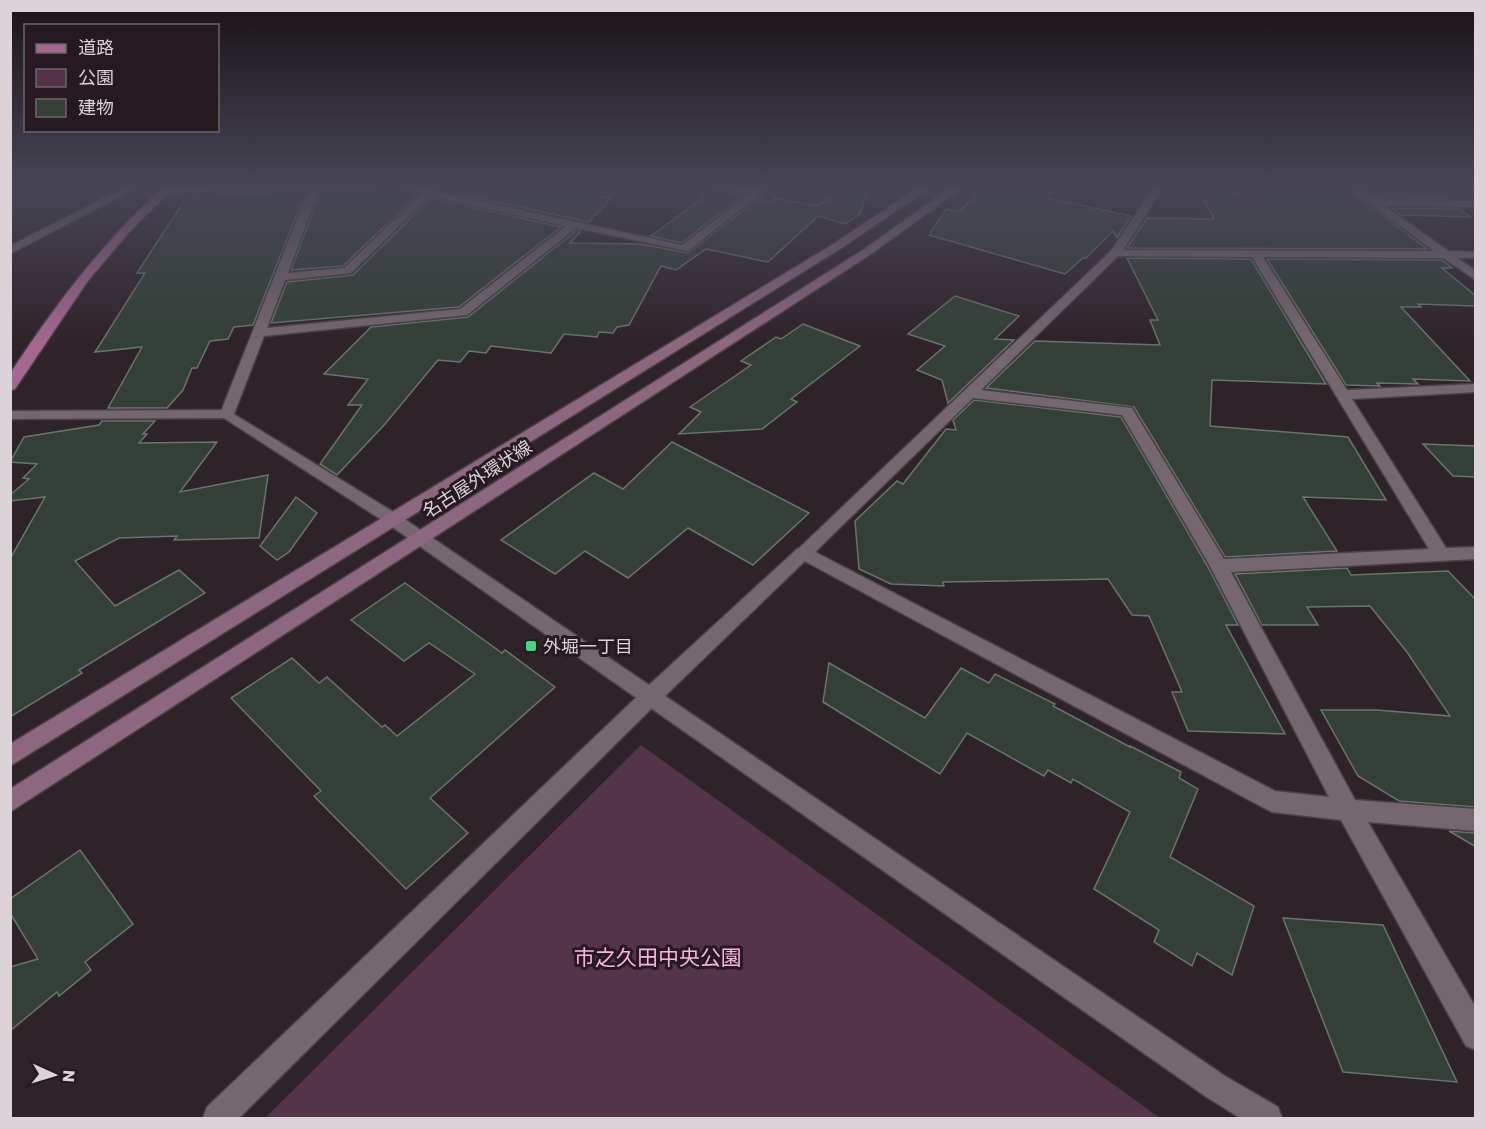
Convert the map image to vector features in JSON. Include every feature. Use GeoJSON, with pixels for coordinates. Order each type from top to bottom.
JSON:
{"type":"FeatureCollection","features":[{"type":"Feature","properties":{"kind":"main road"},"geometry":{"type":"LineString","coordinates":[[10,386],[49,323],[98,260],[120,238]]}},
{"type":"Feature","properties":{"kind":"main road","name":"名古屋外環状線"},"geometry":{"type":"LineString","coordinates":[[10,756],[849,238]]}},
{"type":"Feature","properties":{"kind":"main road","name":"名古屋外環状線"},"geometry":{"type":"LineString","coordinates":[[10,801],[887,238]]}},
{"type":"Feature","properties":{"kind":"street"},"geometry":{"type":"LineString","coordinates":[[10,251],[35,238]]}},
{"type":"Feature","properties":{"kind":"street"},"geometry":{"type":"LineString","coordinates":[[227,414],[295,238]]}},
{"type":"Feature","properties":{"kind":"street"},"geometry":{"type":"LineString","coordinates":[[280,277],[347,271],[382,238]]}},
{"type":"Feature","properties":{"kind":"street"},"geometry":{"type":"LineString","coordinates":[[260,333],[463,312],[558,238]]}},
{"type":"Feature","properties":{"kind":"street"},"geometry":{"type":"LineString","coordinates":[[632,238],[684,249],[699,238]]}},
{"type":"Feature","properties":{"kind":"street"},"geometry":{"type":"LineString","coordinates":[[218,1119],[650,696],[803,553],[1115,253],[1125,238]]}},
{"type":"Feature","properties":{"kind":"street"},"geometry":{"type":"LineString","coordinates":[[1422,238],[1476,277]]}},
{"type":"Feature","properties":{"kind":"street"},"geometry":{"type":"LineString","coordinates":[[1115,253],[1476,255]]}},
{"type":"Feature","properties":{"kind":"street"},"geometry":{"type":"LineString","coordinates":[[1256,255],[1441,554]]}},
{"type":"Feature","properties":{"kind":"street"},"geometry":{"type":"LineString","coordinates":[[1342,395],[1476,388]]}},
{"type":"Feature","properties":{"kind":"street"},"geometry":{"type":"LineString","coordinates":[[968,393],[1127,411],[1219,566],[1348,810],[1476,1036]]}},
{"type":"Feature","properties":{"kind":"street"},"geometry":{"type":"LineString","coordinates":[[10,416],[227,414],[394,520],[1215,1086],[1267,1119]]}},
{"type":"Feature","properties":{"kind":"street"},"geometry":{"type":"LineString","coordinates":[[803,553],[1272,801],[1348,810],[1476,820]]}},
{"type":"Feature","properties":{"kind":"street"},"geometry":{"type":"LineString","coordinates":[[1219,566],[1476,553]]}},
{"type":"Feature","properties":{"kind":"green space","name":"市之久田中央公園"},"geometry":{"type":"Polygon","coordinates":[[[641,745],[1160,1118],[265,1118],[641,745]]]}},
{"type":"Feature","properties":{"kind":"building"},"geometry":{"type":"Polygon","coordinates":[[[160,238],[288,238],[253,325],[234,327],[228,339],[210,341],[197,368],[192,368],[183,390],[167,408],[108,408],[142,347],[95,352],[145,273],[137,273],[160,238]]]}},
{"type":"Feature","properties":{"kind":"building"},"geometry":{"type":"Polygon","coordinates":[[[303,238],[373,238],[343,266],[291,270],[303,238]]]}},
{"type":"Feature","properties":{"kind":"building"},"geometry":{"type":"Polygon","coordinates":[[[391,238],[547,238],[459,307],[271,323],[287,282],[353,275],[391,238]]]}},
{"type":"Feature","properties":{"kind":"building"},"geometry":{"type":"Polygon","coordinates":[[[567,238],[575,238],[570,243],[640,244],[688,253],[708,238],[794,238],[768,262],[706,249],[676,270],[661,266],[629,325],[617,327],[613,333],[599,332],[597,337],[564,334],[551,353],[491,346],[486,353],[469,351],[460,362],[438,360],[385,424],[337,475],[320,464],[362,405],[348,405],[368,379],[324,374],[371,327],[468,317],[567,238]]]}},
{"type":"Feature","properties":{"kind":"building"},"geometry":{"type":"Polygon","coordinates":[[[658,238],[688,238],[681,243],[658,238]]]}},
{"type":"Feature","properties":{"kind":"building"},"geometry":{"type":"Polygon","coordinates":[[[938,238],[1106,238],[1086,258],[1083,258],[1065,274],[938,238]]]}},
{"type":"Feature","properties":{"kind":"building"},"geometry":{"type":"Polygon","coordinates":[[[1134,238],[1412,238],[1427,249],[1127,248],[1134,238]]]}},
{"type":"Feature","properties":{"kind":"building"},"geometry":{"type":"Polygon","coordinates":[[[1127,258],[1251,259],[1326,384],[1212,380],[1210,426],[1348,437],[1386,500],[1303,497],[1337,551],[1225,557],[1134,407],[986,388],[1035,341],[1160,345],[1150,320],[1158,320],[1127,258]]]}},
{"type":"Feature","properties":{"kind":"building"},"geometry":{"type":"Polygon","coordinates":[[[1267,259],[1442,260],[1452,268],[1442,268],[1476,296],[1476,306],[1418,304],[1421,307],[1401,307],[1470,381],[1413,379],[1418,384],[1346,385],[1267,259]]]}},
{"type":"Feature","properties":{"kind":"building"},"geometry":{"type":"Polygon","coordinates":[[[955,296],[1019,316],[995,339],[1014,340],[948,403],[942,380],[917,370],[945,346],[908,334],[955,296]]]}},
{"type":"Feature","properties":{"kind":"building"},"geometry":{"type":"Polygon","coordinates":[[[803,324],[860,346],[791,399],[797,402],[762,429],[679,434],[701,412],[690,407],[751,365],[741,361],[776,337],[781,339],[803,324]]]}},
{"type":"Feature","properties":{"kind":"building"},"geometry":{"type":"Polygon","coordinates":[[[974,400],[1121,417],[1208,567],[1238,625],[1226,625],[1285,734],[1188,731],[1172,692],[1182,692],[1149,616],[1132,615],[1108,579],[943,582],[944,586],[891,584],[859,569],[855,521],[897,481],[903,484],[946,429],[956,430],[953,420],[974,400]]]}},
{"type":"Feature","properties":{"kind":"building"},"geometry":{"type":"Polygon","coordinates":[[[102,421],[155,421],[143,434],[147,434],[139,443],[217,442],[180,492],[268,475],[259,538],[174,540],[177,536],[119,538],[75,561],[115,606],[179,570],[205,593],[79,670],[82,673],[10,717],[10,559],[45,497],[10,501],[10,495],[29,479],[23,478],[37,464],[10,462],[24,437],[99,425],[102,421]]]}},
{"type":"Feature","properties":{"kind":"building"},"geometry":{"type":"Polygon","coordinates":[[[672,442],[809,513],[753,565],[688,528],[628,578],[585,551],[555,574],[501,540],[594,473],[623,489],[672,442]]]}},
{"type":"Feature","properties":{"kind":"building"},"geometry":{"type":"Polygon","coordinates":[[[1423,444],[1476,446],[1476,477],[1453,476],[1423,444]]]}},
{"type":"Feature","properties":{"kind":"building"},"geometry":{"type":"Polygon","coordinates":[[[296,497],[317,513],[289,552],[277,560],[260,546],[296,497]]]}},
{"type":"Feature","properties":{"kind":"building"},"geometry":{"type":"Polygon","coordinates":[[[1347,568],[1351,575],[1448,571],[1476,600],[1476,807],[1399,801],[1358,776],[1321,710],[1377,710],[1450,716],[1407,652],[1370,606],[1307,607],[1318,625],[1262,625],[1235,574],[1347,568]]]}},
{"type":"Feature","properties":{"kind":"building"},"geometry":{"type":"Polygon","coordinates":[[[405,583],[502,653],[505,650],[555,687],[430,798],[468,833],[406,889],[314,796],[321,791],[231,698],[292,658],[319,683],[327,677],[382,727],[385,725],[397,736],[475,674],[429,643],[404,661],[351,620],[405,583]]]}},
{"type":"Feature","properties":{"kind":"building"},"geometry":{"type":"Polygon","coordinates":[[[829,663],[925,718],[961,668],[989,683],[995,674],[1181,772],[1179,778],[1198,789],[1170,857],[1254,906],[1232,975],[1197,953],[1192,966],[1154,942],[1159,930],[1094,889],[1130,812],[1073,779],[1071,783],[1048,770],[1044,776],[967,733],[940,774],[823,702],[829,663]]]}},
{"type":"Feature","properties":{"kind":"building"},"geometry":{"type":"Polygon","coordinates":[[[1449,831],[1476,833],[1476,847],[1449,831]]]}},
{"type":"Feature","properties":{"kind":"building"},"geometry":{"type":"Polygon","coordinates":[[[80,850],[133,924],[85,962],[91,970],[59,996],[57,992],[10,1031],[10,967],[38,959],[10,913],[10,899],[80,850]]]}},
{"type":"Feature","properties":{"kind":"building"},"geometry":{"type":"Polygon","coordinates":[[[1283,918],[1383,925],[1457,1082],[1343,1072],[1283,918]]]}},
{"type":"Feature","properties":{"kind":"place","name":"外堀一丁目"},"geometry":{"type":"Point","coordinates":[531,646]}}]}
